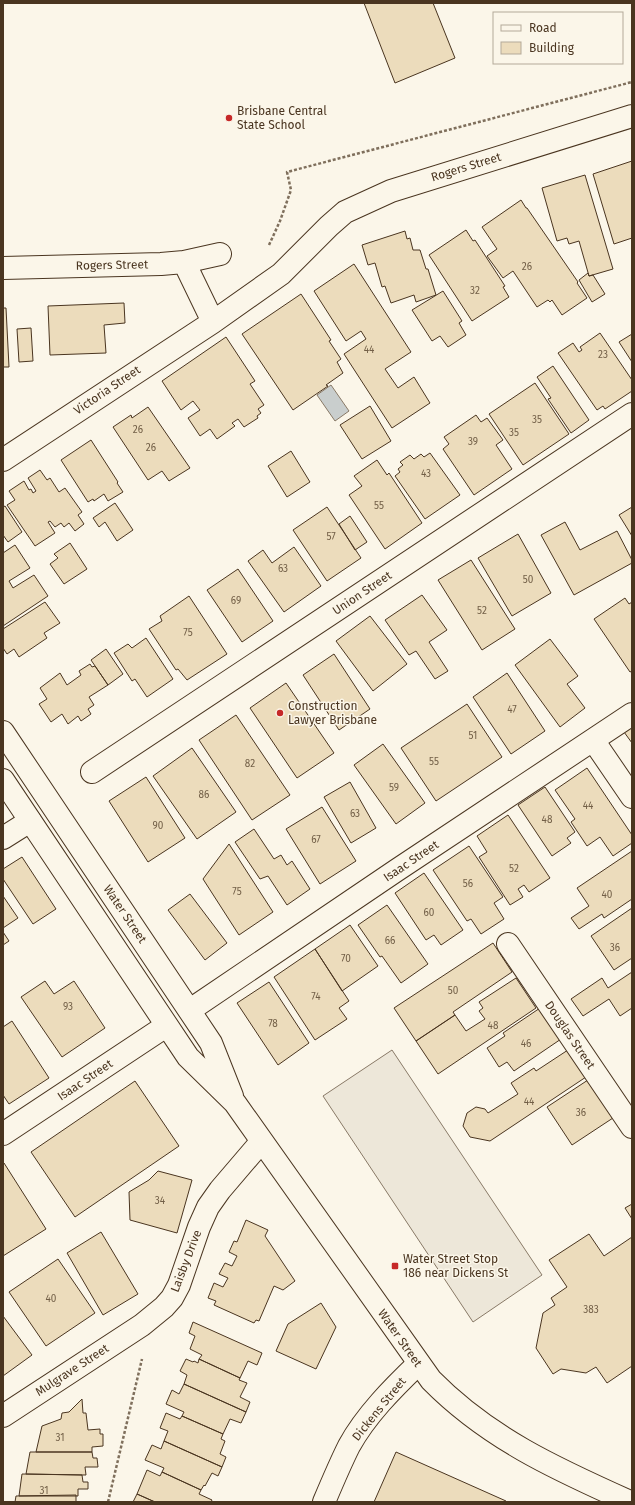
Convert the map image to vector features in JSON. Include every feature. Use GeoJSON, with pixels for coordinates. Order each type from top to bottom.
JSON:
{"type":"FeatureCollection","features":[{"type":"Feature","properties":{"kind":"street","name":"Rogers Street"},"geometry":{"type":"LineString","coordinates":[[312,242],[345,212],[391,191],[632,116]]}},
{"type":"Feature","properties":{"kind":"street","name":"Victoria Street"},"geometry":{"type":"LineString","coordinates":[[3,460],[212,322],[281,274],[312,242]]}},
{"type":"Feature","properties":{"kind":"street","name":"Rogers Street"},"geometry":{"type":"LineString","coordinates":[[3,268],[161,264],[184,262],[220,254]]}},
{"type":"Feature","properties":{"kind":"street"},"geometry":{"type":"LineString","coordinates":[[184,262],[212,322]]}},
{"type":"Feature","properties":{"kind":"street","name":"Union Street"},"geometry":{"type":"LineString","coordinates":[[92,772],[632,414]]}},
{"type":"Feature","properties":{"kind":"street","name":"Isaac Street"},"geometry":{"type":"LineString","coordinates":[[190,1010],[390,874],[632,714]]}},
{"type":"Feature","properties":{"kind":"street","name":"Water Street"},"geometry":{"type":"LineString","coordinates":[[3,732],[211,1043],[234,1103]]}},
{"type":"Feature","properties":{"kind":"street"},"geometry":{"type":"LineString","coordinates":[[593,740],[632,797]]}},
{"type":"Feature","properties":{"kind":"street","name":"Water Street"},"geometry":{"type":"LineString","coordinates":[[3,780],[188,1057],[234,1103],[418,1364],[431,1380],[447,1396],[498,1435],[521,1450],[551,1466],[630,1502]]}},
{"type":"Feature","properties":{"kind":"street"},"geometry":{"type":"LineString","coordinates":[[3,838],[30,821]]}},
{"type":"Feature","properties":{"kind":"street","name":"Douglas Street"},"geometry":{"type":"LineString","coordinates":[[508,944],[632,1127]]}},
{"type":"Feature","properties":{"kind":"street","name":"Isaac Street"},"geometry":{"type":"LineString","coordinates":[[3,1134],[166,1026]]}},
{"type":"Feature","properties":{"kind":"street","name":"Laisby Drive"},"geometry":{"type":"LineString","coordinates":[[142,1325],[164,1307],[172,1298],[179,1285],[199,1227],[208,1207],[220,1190],[261,1142]]}},
{"type":"Feature","properties":{"kind":"street","name":"Mulgrave Street"},"geometry":{"type":"LineString","coordinates":[[3,1416],[142,1325]]}},
{"type":"Feature","properties":{"kind":"street","name":"Dickens Street"},"geometry":{"type":"LineString","coordinates":[[324,1502],[350,1445],[396,1384],[418,1364]]}},
{"type":"Feature","properties":{"kind":"path"},"geometry":{"type":"LineString","coordinates":[[108,1502],[142,1365],[142,1325]]}},
{"type":"Feature","properties":{"kind":"shaded area"},"geometry":{"type":"Polygon","coordinates":[[[331,385],[349,411],[335,421],[317,395],[331,385]]]}},
{"type":"Feature","properties":{"kind":"shaded area"},"geometry":{"type":"Polygon","coordinates":[[[392,1050],[542,1275],[473,1322],[323,1096],[392,1050]]]}},
{"type":"Feature","properties":{"kind":"building"},"geometry":{"type":"Polygon","coordinates":[[[364,3],[433,3],[455,58],[395,83],[364,3]]]}},
{"type":"Feature","properties":{"kind":"building"},"geometry":{"type":"Polygon","coordinates":[[[632,161],[632,238],[614,244],[593,174],[632,161]]]}},
{"type":"Feature","properties":{"kind":"building"},"geometry":{"type":"Polygon","coordinates":[[[585,175],[613,269],[589,276],[579,241],[569,244],[567,238],[557,241],[542,188],[585,175]]]}},
{"type":"Feature","properties":{"kind":"building"},"geometry":{"type":"Polygon","coordinates":[[[521,200],[578,282],[577,283],[587,298],[562,315],[552,300],[550,302],[548,300],[537,307],[513,271],[503,278],[487,256],[497,249],[482,227],[521,200]]]}},
{"type":"Feature","properties":{"kind":"building"},"geometry":{"type":"Polygon","coordinates":[[[466,230],[473,241],[475,240],[505,286],[503,287],[509,297],[472,321],[429,255],[466,230]]]}},
{"type":"Feature","properties":{"kind":"building"},"geometry":{"type":"Polygon","coordinates":[[[405,231],[407,239],[410,238],[413,250],[420,250],[436,295],[416,302],[414,295],[391,303],[385,286],[382,287],[375,263],[368,265],[362,245],[405,231]]]}},
{"type":"Feature","properties":{"kind":"building"},"geometry":{"type":"Polygon","coordinates":[[[354,264],[411,352],[385,369],[398,388],[414,377],[430,403],[392,428],[344,354],[366,339],[361,331],[346,341],[314,291],[354,264]]]}},
{"type":"Feature","properties":{"kind":"building"},"geometry":{"type":"Polygon","coordinates":[[[588,273],[589,276],[593,275],[605,294],[592,302],[579,280],[588,273]]]}},
{"type":"Feature","properties":{"kind":"building"},"geometry":{"type":"Polygon","coordinates":[[[443,291],[462,321],[459,323],[466,335],[448,347],[440,336],[432,341],[412,310],[443,291]]]}},
{"type":"Feature","properties":{"kind":"building"},"geometry":{"type":"Polygon","coordinates":[[[301,294],[331,340],[329,341],[341,359],[337,362],[343,373],[326,385],[328,386],[293,410],[242,334],[301,294]]]}},
{"type":"Feature","properties":{"kind":"building"},"geometry":{"type":"Polygon","coordinates":[[[124,303],[125,323],[104,325],[106,353],[50,355],[48,306],[124,303]]]}},
{"type":"Feature","properties":{"kind":"building"},"geometry":{"type":"Polygon","coordinates":[[[3,308],[6,308],[9,367],[3,367],[3,308]]]}},
{"type":"Feature","properties":{"kind":"building"},"geometry":{"type":"Polygon","coordinates":[[[31,328],[33,361],[19,362],[17,329],[31,328]]]}},
{"type":"Feature","properties":{"kind":"building"},"geometry":{"type":"Polygon","coordinates":[[[600,333],[632,380],[632,391],[605,409],[603,406],[597,410],[558,353],[573,343],[579,352],[582,350],[580,347],[600,333]]]}},
{"type":"Feature","properties":{"kind":"building"},"geometry":{"type":"Polygon","coordinates":[[[632,334],[632,362],[619,342],[632,334]]]}},
{"type":"Feature","properties":{"kind":"building"},"geometry":{"type":"Polygon","coordinates":[[[226,337],[255,381],[250,384],[264,405],[258,409],[261,413],[257,416],[258,418],[244,427],[238,419],[232,423],[235,426],[217,439],[210,429],[200,436],[188,418],[200,410],[193,401],[181,410],[162,381],[226,337]]]}},
{"type":"Feature","properties":{"kind":"building"},"geometry":{"type":"Polygon","coordinates":[[[553,366],[589,420],[571,433],[548,399],[551,398],[537,377],[553,366]]]}},
{"type":"Feature","properties":{"kind":"building"},"geometry":{"type":"Polygon","coordinates":[[[535,383],[569,434],[523,465],[489,414],[535,383]]]}},
{"type":"Feature","properties":{"kind":"building"},"geometry":{"type":"Polygon","coordinates":[[[370,406],[391,441],[362,459],[340,425],[370,406]]]}},
{"type":"Feature","properties":{"kind":"building"},"geometry":{"type":"Polygon","coordinates":[[[148,407],[190,468],[169,481],[162,471],[148,480],[113,427],[131,415],[132,418],[148,407]]]}},
{"type":"Feature","properties":{"kind":"building"},"geometry":{"type":"Polygon","coordinates":[[[476,415],[481,422],[487,418],[503,440],[496,445],[512,469],[474,495],[443,449],[449,444],[444,437],[476,415]]]}},
{"type":"Feature","properties":{"kind":"building"},"geometry":{"type":"Polygon","coordinates":[[[91,440],[123,492],[108,501],[104,494],[94,501],[93,499],[88,502],[61,460],[91,440]]]}},
{"type":"Feature","properties":{"kind":"building"},"geometry":{"type":"Polygon","coordinates":[[[291,451],[310,482],[287,497],[268,466],[291,451]]]}},
{"type":"Feature","properties":{"kind":"building"},"geometry":{"type":"Polygon","coordinates":[[[430,453],[460,495],[425,519],[395,476],[400,472],[398,469],[403,465],[400,462],[410,455],[414,459],[421,454],[424,457],[430,453]]]}},
{"type":"Feature","properties":{"kind":"building"},"geometry":{"type":"Polygon","coordinates":[[[377,460],[387,475],[389,473],[422,523],[385,549],[349,495],[362,486],[354,476],[377,460]]]}},
{"type":"Feature","properties":{"kind":"building"},"geometry":{"type":"Polygon","coordinates":[[[40,470],[47,480],[50,478],[59,492],[65,488],[82,512],[78,515],[84,524],[75,531],[69,523],[64,527],[61,523],[55,527],[50,521],[48,522],[55,533],[35,546],[7,505],[15,500],[9,491],[24,481],[29,490],[31,489],[33,493],[36,491],[28,478],[40,470]]]}},
{"type":"Feature","properties":{"kind":"building"},"geometry":{"type":"Polygon","coordinates":[[[115,503],[133,530],[117,541],[105,522],[99,527],[93,518],[115,503]]]}},
{"type":"Feature","properties":{"kind":"building"},"geometry":{"type":"Polygon","coordinates":[[[5,506],[22,532],[8,542],[3,535],[3,507],[5,506]]]}},
{"type":"Feature","properties":{"kind":"building"},"geometry":{"type":"Polygon","coordinates":[[[327,507],[361,558],[327,581],[293,530],[327,507]]]}},
{"type":"Feature","properties":{"kind":"building"},"geometry":{"type":"Polygon","coordinates":[[[632,507],[632,536],[619,515],[632,507]]]}},
{"type":"Feature","properties":{"kind":"building"},"geometry":{"type":"Polygon","coordinates":[[[350,516],[367,542],[355,550],[339,524],[350,516]]]}},
{"type":"Feature","properties":{"kind":"building"},"geometry":{"type":"Polygon","coordinates":[[[565,522],[580,550],[617,531],[632,560],[632,563],[574,595],[541,535],[565,522]]]}},
{"type":"Feature","properties":{"kind":"building"},"geometry":{"type":"Polygon","coordinates":[[[518,534],[551,593],[512,616],[478,558],[518,534]]]}},
{"type":"Feature","properties":{"kind":"building"},"geometry":{"type":"Polygon","coordinates":[[[70,543],[87,569],[64,584],[50,564],[58,558],[54,554],[70,543]]]}},
{"type":"Feature","properties":{"kind":"building"},"geometry":{"type":"Polygon","coordinates":[[[15,545],[30,568],[9,581],[13,588],[34,575],[48,596],[3,626],[3,553],[15,545]]]}},
{"type":"Feature","properties":{"kind":"building"},"geometry":{"type":"Polygon","coordinates":[[[294,547],[321,586],[284,612],[248,561],[263,550],[272,563],[294,547]]]}},
{"type":"Feature","properties":{"kind":"building"},"geometry":{"type":"Polygon","coordinates":[[[471,560],[515,629],[482,650],[438,580],[471,560]]]}},
{"type":"Feature","properties":{"kind":"building"},"geometry":{"type":"Polygon","coordinates":[[[238,569],[273,621],[242,642],[207,590],[238,569]]]}},
{"type":"Feature","properties":{"kind":"building"},"geometry":{"type":"Polygon","coordinates":[[[422,595],[447,630],[429,642],[448,671],[435,679],[416,651],[409,655],[385,620],[422,595]]]}},
{"type":"Feature","properties":{"kind":"building"},"geometry":{"type":"Polygon","coordinates":[[[189,596],[227,654],[187,680],[178,669],[176,670],[149,629],[162,621],[160,616],[189,596]]]}},
{"type":"Feature","properties":{"kind":"building"},"geometry":{"type":"Polygon","coordinates":[[[625,598],[629,604],[632,602],[632,671],[630,672],[594,619],[625,598]]]}},
{"type":"Feature","properties":{"kind":"building"},"geometry":{"type":"Polygon","coordinates":[[[45,602],[60,623],[44,633],[47,638],[19,657],[14,649],[7,654],[3,648],[3,629],[45,602]]]}},
{"type":"Feature","properties":{"kind":"building"},"geometry":{"type":"Polygon","coordinates":[[[370,616],[407,664],[373,691],[336,641],[370,616]]]}},
{"type":"Feature","properties":{"kind":"building"},"geometry":{"type":"Polygon","coordinates":[[[146,638],[173,679],[147,697],[135,679],[132,681],[114,653],[128,644],[132,648],[146,638]]]}},
{"type":"Feature","properties":{"kind":"building"},"geometry":{"type":"Polygon","coordinates":[[[550,639],[578,676],[567,684],[585,708],[560,727],[515,665],[550,639]]]}},
{"type":"Feature","properties":{"kind":"building"},"geometry":{"type":"Polygon","coordinates":[[[106,649],[123,674],[108,685],[91,660],[106,649]]]}},
{"type":"Feature","properties":{"kind":"building"},"geometry":{"type":"Polygon","coordinates":[[[334,654],[370,709],[339,730],[303,675],[334,654]]]}},
{"type":"Feature","properties":{"kind":"building"},"geometry":{"type":"Polygon","coordinates":[[[90,664],[92,667],[95,666],[108,685],[89,697],[94,705],[88,709],[91,714],[81,721],[78,716],[68,724],[62,714],[51,722],[39,704],[47,699],[40,688],[60,673],[67,685],[81,675],[79,671],[90,664]]]}},
{"type":"Feature","properties":{"kind":"building"},"geometry":{"type":"Polygon","coordinates":[[[507,673],[545,731],[511,754],[473,697],[507,673]]]}},
{"type":"Feature","properties":{"kind":"building"},"geometry":{"type":"Polygon","coordinates":[[[286,683],[334,753],[297,778],[250,708],[286,683]]]}},
{"type":"Feature","properties":{"kind":"building"},"geometry":{"type":"Polygon","coordinates":[[[467,704],[502,757],[436,801],[401,748],[467,704]]]}},
{"type":"Feature","properties":{"kind":"building"},"geometry":{"type":"Polygon","coordinates":[[[236,715],[290,795],[252,820],[199,740],[236,715]]]}},
{"type":"Feature","properties":{"kind":"building"},"geometry":{"type":"Polygon","coordinates":[[[632,727],[632,743],[624,732],[632,727]]]}},
{"type":"Feature","properties":{"kind":"building"},"geometry":{"type":"Polygon","coordinates":[[[383,744],[425,803],[396,824],[354,765],[383,744]]]}},
{"type":"Feature","properties":{"kind":"building"},"geometry":{"type":"Polygon","coordinates":[[[192,748],[236,812],[197,839],[153,776],[192,748]]]}},
{"type":"Feature","properties":{"kind":"building"},"geometry":{"type":"Polygon","coordinates":[[[587,768],[632,835],[632,843],[613,856],[600,837],[587,846],[571,822],[575,819],[555,790],[587,768]]]}},
{"type":"Feature","properties":{"kind":"building"},"geometry":{"type":"Polygon","coordinates":[[[146,777],[185,838],[148,862],[109,801],[146,777]]]}},
{"type":"Feature","properties":{"kind":"building"},"geometry":{"type":"Polygon","coordinates":[[[350,782],[376,828],[351,843],[324,797],[350,782]]]}},
{"type":"Feature","properties":{"kind":"building"},"geometry":{"type":"Polygon","coordinates":[[[545,787],[575,832],[567,838],[571,843],[552,856],[518,805],[545,787]]]}},
{"type":"Feature","properties":{"kind":"building"},"geometry":{"type":"Polygon","coordinates":[[[322,807],[356,861],[320,884],[286,829],[322,807]]]}},
{"type":"Feature","properties":{"kind":"building"},"geometry":{"type":"Polygon","coordinates":[[[508,815],[550,878],[529,892],[524,885],[518,889],[523,897],[510,905],[479,857],[487,852],[477,836],[508,815]]]}},
{"type":"Feature","properties":{"kind":"building"},"geometry":{"type":"Polygon","coordinates":[[[254,829],[274,859],[281,855],[287,865],[292,861],[310,889],[287,905],[268,876],[260,879],[235,842],[254,829]]]}},
{"type":"Feature","properties":{"kind":"building"},"geometry":{"type":"Polygon","coordinates":[[[229,844],[273,912],[239,935],[203,879],[229,844]]]}},
{"type":"Feature","properties":{"kind":"building"},"geometry":{"type":"Polygon","coordinates":[[[469,846],[503,897],[494,903],[504,919],[481,934],[471,919],[467,921],[433,870],[469,846]]]}},
{"type":"Feature","properties":{"kind":"building"},"geometry":{"type":"Polygon","coordinates":[[[632,851],[632,899],[604,918],[602,914],[579,929],[571,918],[589,906],[577,888],[632,851]]]}},
{"type":"Feature","properties":{"kind":"building"},"geometry":{"type":"Polygon","coordinates":[[[22,857],[56,909],[33,924],[3,879],[3,869],[22,857]]]}},
{"type":"Feature","properties":{"kind":"building"},"geometry":{"type":"Polygon","coordinates":[[[424,873],[463,930],[441,945],[434,935],[426,940],[395,893],[424,873]]]}},
{"type":"Feature","properties":{"kind":"building"},"geometry":{"type":"Polygon","coordinates":[[[190,894],[227,943],[205,960],[168,910],[190,894]]]}},
{"type":"Feature","properties":{"kind":"building"},"geometry":{"type":"Polygon","coordinates":[[[3,896],[18,918],[3,928],[3,896]]]}},
{"type":"Feature","properties":{"kind":"building"},"geometry":{"type":"Polygon","coordinates":[[[387,905],[428,964],[401,983],[382,956],[380,957],[358,925],[387,905]]]}},
{"type":"Feature","properties":{"kind":"building"},"geometry":{"type":"Polygon","coordinates":[[[632,908],[632,958],[614,970],[591,936],[632,908]]]}},
{"type":"Feature","properties":{"kind":"building"},"geometry":{"type":"Polygon","coordinates":[[[350,925],[378,966],[342,991],[315,949],[350,925]]]}},
{"type":"Feature","properties":{"kind":"building"},"geometry":{"type":"Polygon","coordinates":[[[3,932],[9,941],[3,945],[3,932]]]}},
{"type":"Feature","properties":{"kind":"building"},"geometry":{"type":"Polygon","coordinates":[[[493,943],[512,972],[453,1012],[455,1015],[416,1041],[394,1008],[493,943]]]}},
{"type":"Feature","properties":{"kind":"building"},"geometry":{"type":"Polygon","coordinates":[[[315,949],[349,1001],[339,1008],[347,1019],[315,1040],[274,977],[315,949]]]}},
{"type":"Feature","properties":{"kind":"building"},"geometry":{"type":"Polygon","coordinates":[[[632,972],[632,1008],[620,1016],[609,999],[583,1016],[571,999],[602,978],[608,988],[632,972]]]}},
{"type":"Feature","properties":{"kind":"building"},"geometry":{"type":"Polygon","coordinates":[[[516,978],[536,1008],[438,1074],[416,1041],[455,1015],[466,1031],[485,1019],[479,1011],[483,1008],[479,1002],[516,978]]]}},
{"type":"Feature","properties":{"kind":"building"},"geometry":{"type":"Polygon","coordinates":[[[45,981],[54,994],[74,981],[105,1028],[62,1057],[21,997],[45,981]]]}},
{"type":"Feature","properties":{"kind":"building"},"geometry":{"type":"Polygon","coordinates":[[[269,982],[309,1043],[278,1065],[237,1003],[269,982]]]}},
{"type":"Feature","properties":{"kind":"building"},"geometry":{"type":"Polygon","coordinates":[[[543,1006],[564,1037],[514,1071],[507,1062],[499,1067],[487,1048],[505,1036],[503,1033],[543,1006]]]}},
{"type":"Feature","properties":{"kind":"building"},"geometry":{"type":"Polygon","coordinates":[[[12,1021],[49,1078],[9,1104],[3,1095],[3,1027],[12,1021]]]}},
{"type":"Feature","properties":{"kind":"building"},"geometry":{"type":"Polygon","coordinates":[[[571,1048],[589,1075],[490,1141],[470,1137],[463,1126],[467,1113],[476,1107],[485,1109],[488,1113],[518,1094],[511,1083],[534,1068],[536,1071],[571,1048]]]}},
{"type":"Feature","properties":{"kind":"building"},"geometry":{"type":"Polygon","coordinates":[[[591,1078],[616,1116],[572,1145],[547,1107],[591,1078]]]}},
{"type":"Feature","properties":{"kind":"building"},"geometry":{"type":"Polygon","coordinates":[[[135,1081],[179,1146],[75,1217],[31,1152],[135,1081]]]}},
{"type":"Feature","properties":{"kind":"building"},"geometry":{"type":"Polygon","coordinates":[[[4,1163],[46,1229],[3,1256],[3,1164],[4,1163]]]}},
{"type":"Feature","properties":{"kind":"building"},"geometry":{"type":"Polygon","coordinates":[[[158,1171],[192,1180],[177,1233],[130,1220],[129,1192],[149,1180],[158,1171]]]}},
{"type":"Feature","properties":{"kind":"building"},"geometry":{"type":"Polygon","coordinates":[[[632,1204],[632,1219],[625,1208],[632,1204]]]}},
{"type":"Feature","properties":{"kind":"building"},"geometry":{"type":"Polygon","coordinates":[[[246,1220],[268,1230],[265,1236],[295,1281],[283,1290],[274,1286],[259,1321],[256,1320],[254,1323],[214,1305],[216,1301],[208,1298],[214,1283],[223,1287],[228,1278],[219,1274],[225,1263],[232,1266],[237,1256],[229,1252],[234,1241],[237,1242],[246,1220]]]}},
{"type":"Feature","properties":{"kind":"building"},"geometry":{"type":"Polygon","coordinates":[[[101,1232],[138,1294],[103,1315],[67,1253],[101,1232]]]}},
{"type":"Feature","properties":{"kind":"building"},"geometry":{"type":"Polygon","coordinates":[[[589,1234],[604,1256],[632,1237],[632,1366],[607,1383],[596,1367],[586,1373],[561,1369],[553,1374],[536,1348],[543,1313],[555,1305],[551,1298],[567,1287],[549,1260],[589,1234]]]}},
{"type":"Feature","properties":{"kind":"building"},"geometry":{"type":"Polygon","coordinates":[[[58,1259],[95,1313],[46,1346],[9,1292],[58,1259]]]}},
{"type":"Feature","properties":{"kind":"building"},"geometry":{"type":"Polygon","coordinates":[[[321,1303],[336,1327],[316,1369],[276,1351],[288,1324],[321,1303]]]}},
{"type":"Feature","properties":{"kind":"building"},"geometry":{"type":"Polygon","coordinates":[[[3,1316],[32,1355],[3,1376],[3,1316]]]}},
{"type":"Feature","properties":{"kind":"building"},"geometry":{"type":"Polygon","coordinates":[[[193,1322],[262,1353],[257,1365],[248,1361],[240,1378],[199,1359],[202,1355],[190,1349],[195,1336],[189,1333],[193,1322]]]}},
{"type":"Feature","properties":{"kind":"building"},"geometry":{"type":"Polygon","coordinates":[[[186,1359],[198,1363],[199,1359],[240,1378],[239,1380],[247,1383],[240,1397],[250,1402],[246,1412],[184,1384],[187,1375],[180,1371],[186,1359]]]}},
{"type":"Feature","properties":{"kind":"building"},"geometry":{"type":"Polygon","coordinates":[[[184,1384],[246,1412],[241,1423],[230,1419],[223,1434],[182,1416],[184,1412],[166,1404],[172,1390],[179,1394],[184,1384]]]}},
{"type":"Feature","properties":{"kind":"building"},"geometry":{"type":"Polygon","coordinates":[[[82,1399],[83,1413],[86,1413],[88,1430],[100,1429],[100,1434],[103,1434],[103,1446],[92,1447],[92,1452],[36,1452],[42,1426],[61,1419],[62,1413],[69,1412],[82,1399]]]}},
{"type":"Feature","properties":{"kind":"building"},"geometry":{"type":"Polygon","coordinates":[[[166,1413],[180,1419],[182,1416],[223,1434],[221,1439],[225,1441],[220,1454],[226,1457],[222,1467],[164,1441],[168,1431],[160,1428],[166,1413]]]}},
{"type":"Feature","properties":{"kind":"building"},"geometry":{"type":"Polygon","coordinates":[[[164,1441],[222,1467],[218,1476],[212,1473],[201,1490],[162,1472],[164,1468],[145,1460],[152,1445],[161,1449],[164,1441]]]}},
{"type":"Feature","properties":{"kind":"building"},"geometry":{"type":"Polygon","coordinates":[[[30,1452],[92,1452],[93,1458],[97,1458],[98,1467],[85,1467],[86,1475],[26,1474],[30,1452]]]}},
{"type":"Feature","properties":{"kind":"building"},"geometry":{"type":"Polygon","coordinates":[[[396,1452],[506,1501],[374,1502],[396,1452]]]}},
{"type":"Feature","properties":{"kind":"building"},"geometry":{"type":"Polygon","coordinates":[[[147,1470],[160,1476],[162,1472],[201,1490],[199,1494],[212,1500],[211,1502],[155,1502],[137,1494],[147,1470]]]}},
{"type":"Feature","properties":{"kind":"building"},"geometry":{"type":"Polygon","coordinates":[[[22,1474],[82,1475],[83,1482],[88,1482],[88,1489],[78,1489],[78,1496],[19,1496],[22,1474]]]}},
{"type":"Feature","properties":{"kind":"building"},"geometry":{"type":"Polygon","coordinates":[[[137,1494],[155,1502],[133,1502],[137,1494]]]}},
{"type":"Feature","properties":{"kind":"building"},"geometry":{"type":"Polygon","coordinates":[[[76,1495],[76,1502],[15,1502],[16,1496],[76,1495]]]}},
{"type":"Feature","properties":{"kind":"place","name":"Brisbane Central State School"},"geometry":{"type":"Point","coordinates":[229,118]}},
{"type":"Feature","properties":{"kind":"place","name":"Construction Lawyer Brisbane"},"geometry":{"type":"Point","coordinates":[280,713]}},
{"type":"Feature","properties":{"kind":"place","name":"Water Street Stop 186 near Dickens St"},"geometry":{"type":"Point","coordinates":[395,1266]}}]}
